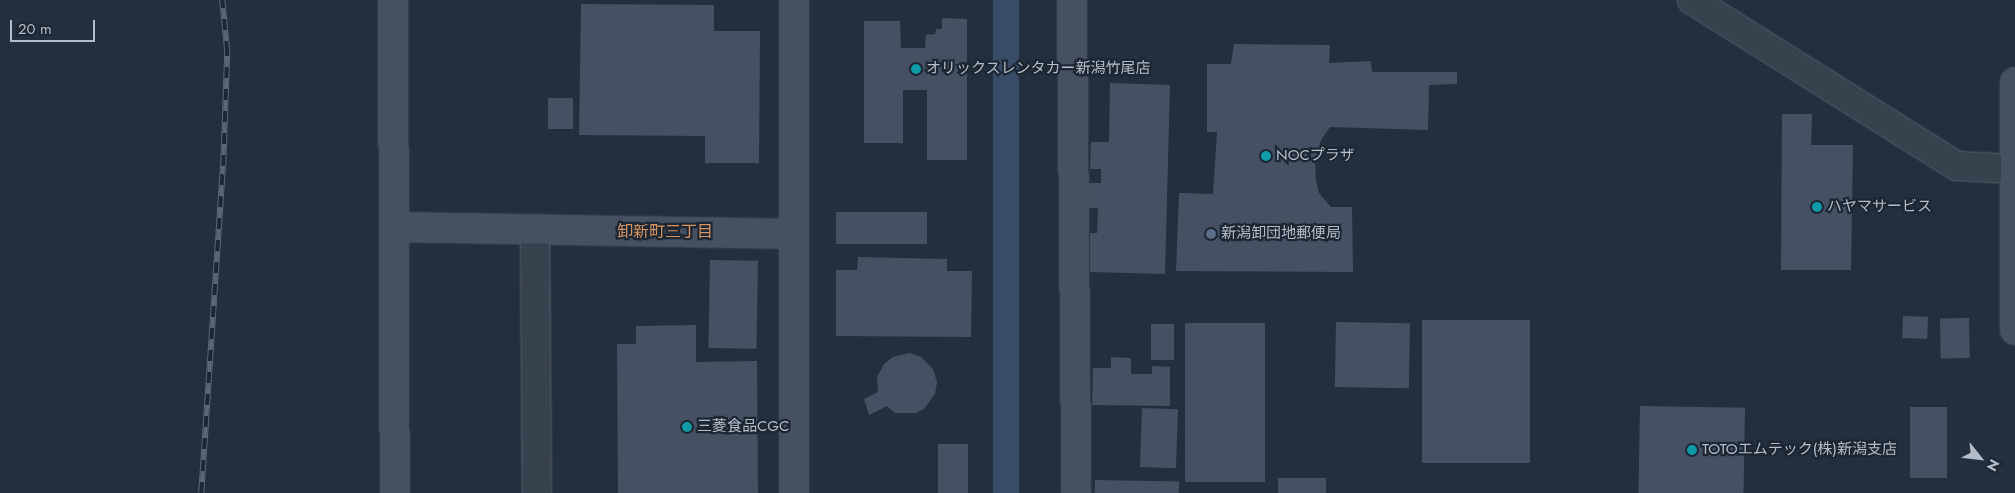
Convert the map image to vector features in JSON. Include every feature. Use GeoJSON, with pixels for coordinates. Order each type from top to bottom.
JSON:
{"type":"FeatureCollection","features":[{"type":"Feature","properties":{"kind":"street"},"geometry":{"type":"LineString","coordinates":[[393,0],[396,493]]}},
{"type":"Feature","properties":{"kind":"street"},"geometry":{"type":"LineString","coordinates":[[794,0],[794,493]]}},
{"type":"Feature","properties":{"kind":"street"},"geometry":{"type":"LineString","coordinates":[[1072,0],[1076,493]]}},
{"type":"Feature","properties":{"kind":"street"},"geometry":{"type":"LineString","coordinates":[[1692,0],[1957,166],[2015,169]]}},
{"type":"Feature","properties":{"kind":"street"},"geometry":{"type":"LineString","coordinates":[[2015,82],[2015,330]]}},
{"type":"Feature","properties":{"kind":"street"},"geometry":{"type":"LineString","coordinates":[[395,227],[794,234]]}},
{"type":"Feature","properties":{"kind":"street"},"geometry":{"type":"LineString","coordinates":[[535,229],[537,493]]}},
{"type":"Feature","properties":{"kind":"water"},"geometry":{"type":"Polygon","coordinates":[[[993,0],[1019,0],[1019,493],[993,493],[993,0]]]}},
{"type":"Feature","properties":{"kind":"building"},"geometry":{"type":"Polygon","coordinates":[[[581,4],[714,5],[714,31],[760,31],[759,163],[705,163],[705,136],[579,135],[581,4]]]}},
{"type":"Feature","properties":{"kind":"building","name":"オリックスレンタカー新潟竹尾店"},"geometry":{"type":"Polygon","coordinates":[[[942,18],[967,19],[967,160],[927,160],[927,90],[903,90],[903,143],[864,143],[864,21],[900,21],[901,48],[925,48],[926,35],[935,34],[936,29],[942,29],[942,18]]]}},
{"type":"Feature","properties":{"kind":"building","name":"NOCプラザ"},"geometry":{"type":"Polygon","coordinates":[[[1234,44],[1330,45],[1329,63],[1371,61],[1372,72],[1457,72],[1457,84],[1429,85],[1428,130],[1330,127],[1321,140],[1315,161],[1316,181],[1319,193],[1331,207],[1352,207],[1353,272],[1176,271],[1179,193],[1213,194],[1217,132],[1207,132],[1207,64],[1231,64],[1234,44]]]}},
{"type":"Feature","properties":{"kind":"building"},"geometry":{"type":"Polygon","coordinates":[[[1110,83],[1170,85],[1165,274],[1090,272],[1090,233],[1097,233],[1098,208],[1089,208],[1089,183],[1101,183],[1101,169],[1090,169],[1091,142],[1109,142],[1110,83]]]}},
{"type":"Feature","properties":{"kind":"building"},"geometry":{"type":"Polygon","coordinates":[[[548,98],[573,98],[573,129],[548,129],[548,98]]]}},
{"type":"Feature","properties":{"kind":"building","name":"ハヤマサービス"},"geometry":{"type":"Polygon","coordinates":[[[1782,114],[1812,114],[1811,145],[1853,145],[1851,270],[1781,270],[1782,114]]]}},
{"type":"Feature","properties":{"kind":"building"},"geometry":{"type":"Polygon","coordinates":[[[836,212],[927,212],[927,244],[836,244],[836,212]]]}},
{"type":"Feature","properties":{"kind":"building"},"geometry":{"type":"Polygon","coordinates":[[[858,257],[947,259],[947,271],[972,271],[971,337],[836,336],[836,270],[857,270],[858,257]]]}},
{"type":"Feature","properties":{"kind":"building"},"geometry":{"type":"Polygon","coordinates":[[[710,260],[758,261],[756,349],[708,348],[710,260]]]}},
{"type":"Feature","properties":{"kind":"building"},"geometry":{"type":"Polygon","coordinates":[[[1903,316],[1928,317],[1927,339],[1902,338],[1903,316]]]}},
{"type":"Feature","properties":{"kind":"building"},"geometry":{"type":"Polygon","coordinates":[[[1969,318],[1970,358],[1941,359],[1940,319],[1969,318]]]}},
{"type":"Feature","properties":{"kind":"building"},"geometry":{"type":"Polygon","coordinates":[[[1422,320],[1530,320],[1530,463],[1422,463],[1422,320]]]}},
{"type":"Feature","properties":{"kind":"building"},"geometry":{"type":"Polygon","coordinates":[[[1336,322],[1410,323],[1409,388],[1335,387],[1336,322]]]}},
{"type":"Feature","properties":{"kind":"building"},"geometry":{"type":"Polygon","coordinates":[[[1185,323],[1265,323],[1265,482],[1185,482],[1185,323]]]}},
{"type":"Feature","properties":{"kind":"building"},"geometry":{"type":"Polygon","coordinates":[[[1151,324],[1174,324],[1174,360],[1151,360],[1151,324]]]}},
{"type":"Feature","properties":{"kind":"building","name":"三菱食品CGC"},"geometry":{"type":"Polygon","coordinates":[[[696,325],[696,362],[757,361],[758,493],[618,493],[617,344],[636,344],[636,326],[696,325]]]}},
{"type":"Feature","properties":{"kind":"building"},"geometry":{"type":"Polygon","coordinates":[[[910,353],[921,357],[933,369],[937,382],[935,394],[924,409],[916,413],[895,413],[887,406],[869,415],[864,399],[878,392],[877,377],[884,364],[893,357],[910,353]]]}},
{"type":"Feature","properties":{"kind":"building"},"geometry":{"type":"Polygon","coordinates":[[[1111,357],[1131,358],[1131,374],[1152,374],[1152,366],[1170,367],[1170,406],[1092,405],[1093,368],[1111,368],[1111,357]]]}},
{"type":"Feature","properties":{"kind":"building","name":"TOTOエムテック(株)新潟支店"},"geometry":{"type":"Polygon","coordinates":[[[1640,406],[1745,408],[1743,493],[1638,493],[1640,406]]]}},
{"type":"Feature","properties":{"kind":"building"},"geometry":{"type":"Polygon","coordinates":[[[1910,407],[1947,407],[1947,478],[1910,478],[1910,407]]]}},
{"type":"Feature","properties":{"kind":"building"},"geometry":{"type":"Polygon","coordinates":[[[1142,408],[1178,409],[1176,468],[1140,467],[1142,408]]]}},
{"type":"Feature","properties":{"kind":"building"},"geometry":{"type":"Polygon","coordinates":[[[938,444],[968,444],[968,493],[938,493],[938,444]]]}},
{"type":"Feature","properties":{"kind":"building"},"geometry":{"type":"Polygon","coordinates":[[[1278,478],[1326,478],[1326,493],[1278,493],[1278,478]]]}},
{"type":"Feature","properties":{"kind":"building"},"geometry":{"type":"Polygon","coordinates":[[[1095,480],[1179,481],[1179,493],[1095,493],[1095,480]]]}},
{"type":"Feature","properties":{"kind":"railway"},"geometry":{"type":"LineString","coordinates":[[201,493],[223,166],[227,52],[222,0]]}},
{"type":"Feature","properties":{"kind":"place","name":"オリックスレンタカー新潟竹尾店"},"geometry":{"type":"Point","coordinates":[916,69]}},
{"type":"Feature","properties":{"kind":"place","name":"NOCプラザ"},"geometry":{"type":"Point","coordinates":[1266,156]}},
{"type":"Feature","properties":{"kind":"place","name":"ハヤマサービス"},"geometry":{"type":"Point","coordinates":[1817,207]}},
{"type":"Feature","properties":{"kind":"place","name":"新潟卸団地郵便局"},"geometry":{"type":"Point","coordinates":[1211,234]}},
{"type":"Feature","properties":{"kind":"place","name":"三菱食品CGC"},"geometry":{"type":"Point","coordinates":[687,427]}},
{"type":"Feature","properties":{"kind":"place","name":"TOTOエムテック(株)新潟支店"},"geometry":{"type":"Point","coordinates":[1692,450]}},
{"type":"Feature","properties":{"kind":"district","name":"卸新町三丁目"},"geometry":{"type":"Point","coordinates":[665,232]}}]}
